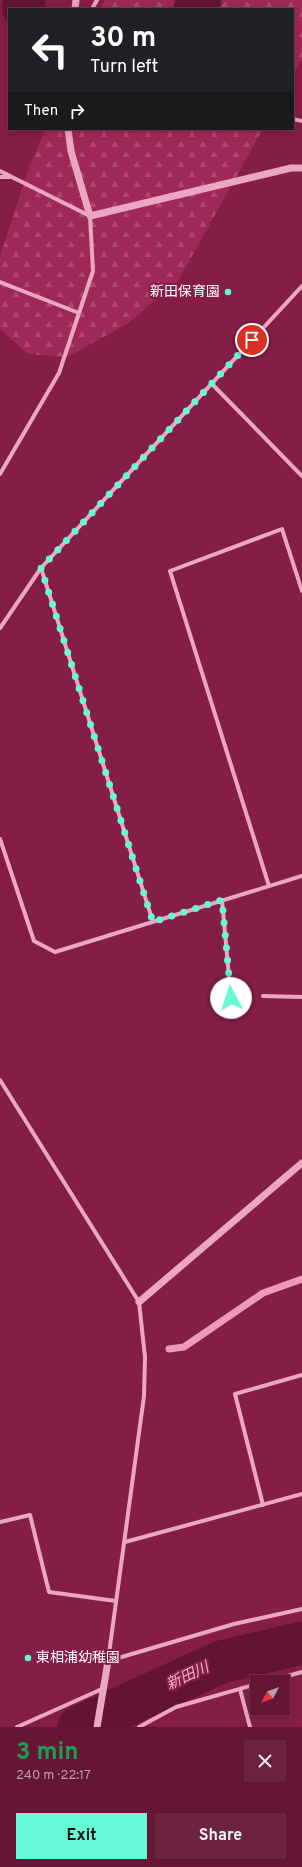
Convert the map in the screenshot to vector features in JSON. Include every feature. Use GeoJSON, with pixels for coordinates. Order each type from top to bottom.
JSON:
{"type":"FeatureCollection","features":[{"type":"Feature","properties":{"kind":"street"},"geometry":{"type":"LineString","coordinates":[[0,474],[59,373],[93,271],[90,216],[71,151],[68,130]]}},
{"type":"Feature","properties":{"kind":"street"},"geometry":{"type":"LineString","coordinates":[[0,171],[90,216],[291,168],[302,168]]}},
{"type":"Feature","properties":{"kind":"street"},"geometry":{"type":"LineString","coordinates":[[0,177],[10,177]]}},
{"type":"Feature","properties":{"kind":"street"},"geometry":{"type":"LineString","coordinates":[[0,282],[79,313]]}},
{"type":"Feature","properties":{"kind":"street"},"geometry":{"type":"LineString","coordinates":[[0,628],[41,568],[302,286]]}},
{"type":"Feature","properties":{"kind":"street"},"geometry":{"type":"LineString","coordinates":[[212,384],[302,476]]}},
{"type":"Feature","properties":{"kind":"street"},"geometry":{"type":"LineString","coordinates":[[269,886],[170,572],[282,529],[302,591]]}},
{"type":"Feature","properties":{"kind":"street"},"geometry":{"type":"LineString","coordinates":[[41,568],[153,922]]}},
{"type":"Feature","properties":{"kind":"street"},"geometry":{"type":"LineString","coordinates":[[0,839],[34,941],[55,952],[302,876]]}},
{"type":"Feature","properties":{"kind":"street"},"geometry":{"type":"LineString","coordinates":[[222,900],[231,998]]}},
{"type":"Feature","properties":{"kind":"street"},"geometry":{"type":"LineString","coordinates":[[263,996],[302,997]]}},
{"type":"Feature","properties":{"kind":"street"},"geometry":{"type":"LineString","coordinates":[[0,1080],[139,1302],[145,1357],[144,1396],[125,1542],[97,1727]]}},
{"type":"Feature","properties":{"kind":"street"},"geometry":{"type":"LineString","coordinates":[[139,1302],[302,1163]]}},
{"type":"Feature","properties":{"kind":"street"},"geometry":{"type":"LineString","coordinates":[[263,1505],[235,1394],[302,1375]]}},
{"type":"Feature","properties":{"kind":"street"},"geometry":{"type":"LineString","coordinates":[[125,1542],[302,1494]]}},
{"type":"Feature","properties":{"kind":"street"},"geometry":{"type":"LineString","coordinates":[[0,1522],[30,1516],[49,1592],[116,1601]]}},
{"type":"Feature","properties":{"kind":"street"},"geometry":{"type":"LineString","coordinates":[[108,1661],[234,1624],[302,1609]]}},
{"type":"Feature","properties":{"kind":"street"},"geometry":{"type":"LineString","coordinates":[[290,1675],[302,1672]]}},
{"type":"Feature","properties":{"kind":"street"},"geometry":{"type":"LineString","coordinates":[[139,1727],[176,1707],[250,1686]]}},
{"type":"Feature","properties":{"kind":"street"},"geometry":{"type":"LineString","coordinates":[[17,1727],[102,1689]]}},
{"type":"Feature","properties":{"kind":"street"},"geometry":{"type":"LineString","coordinates":[[240,1689],[250,1727]]}},
{"type":"Feature","properties":{"kind":"green space"},"geometry":{"type":"Polygon","coordinates":[[[105,0],[302,0],[302,58],[294,72],[294,8],[101,8],[105,0]]]}},
{"type":"Feature","properties":{"kind":"green space"},"geometry":{"type":"Polygon","coordinates":[[[46,130],[262,130],[178,281],[127,324],[67,357],[28,354],[0,329],[0,257],[29,167],[46,130]]]}},
{"type":"Feature","properties":{"kind":"waterway"},"geometry":{"type":"LineString","coordinates":[[24,0],[24,8]]}},
{"type":"Feature","properties":{"kind":"waterway"},"geometry":{"type":"LineString","coordinates":[[196,8],[200,0]]}},
{"type":"Feature","properties":{"kind":"waterway"},"geometry":{"type":"LineString","coordinates":[[169,1349],[184,1347],[263,1293],[302,1279]]}},
{"type":"Feature","properties":{"kind":"waterway","name":"新田川"},"geometry":{"type":"LineString","coordinates":[[79,1727],[221,1662],[302,1643]]}},
{"type":"Feature","properties":{"kind":"place","name":"新田保育園"},"geometry":{"type":"Point","coordinates":[228,292]}},
{"type":"Feature","properties":{"kind":"place","name":"東相浦幼稚園"},"geometry":{"type":"Point","coordinates":[28,1658]}},
{"type":"Feature","properties":{"kind":"route"},"geometry":{"type":"LineString","coordinates":[[231,998],[222,900],[153,922],[41,568],[252,340]]}}]}
